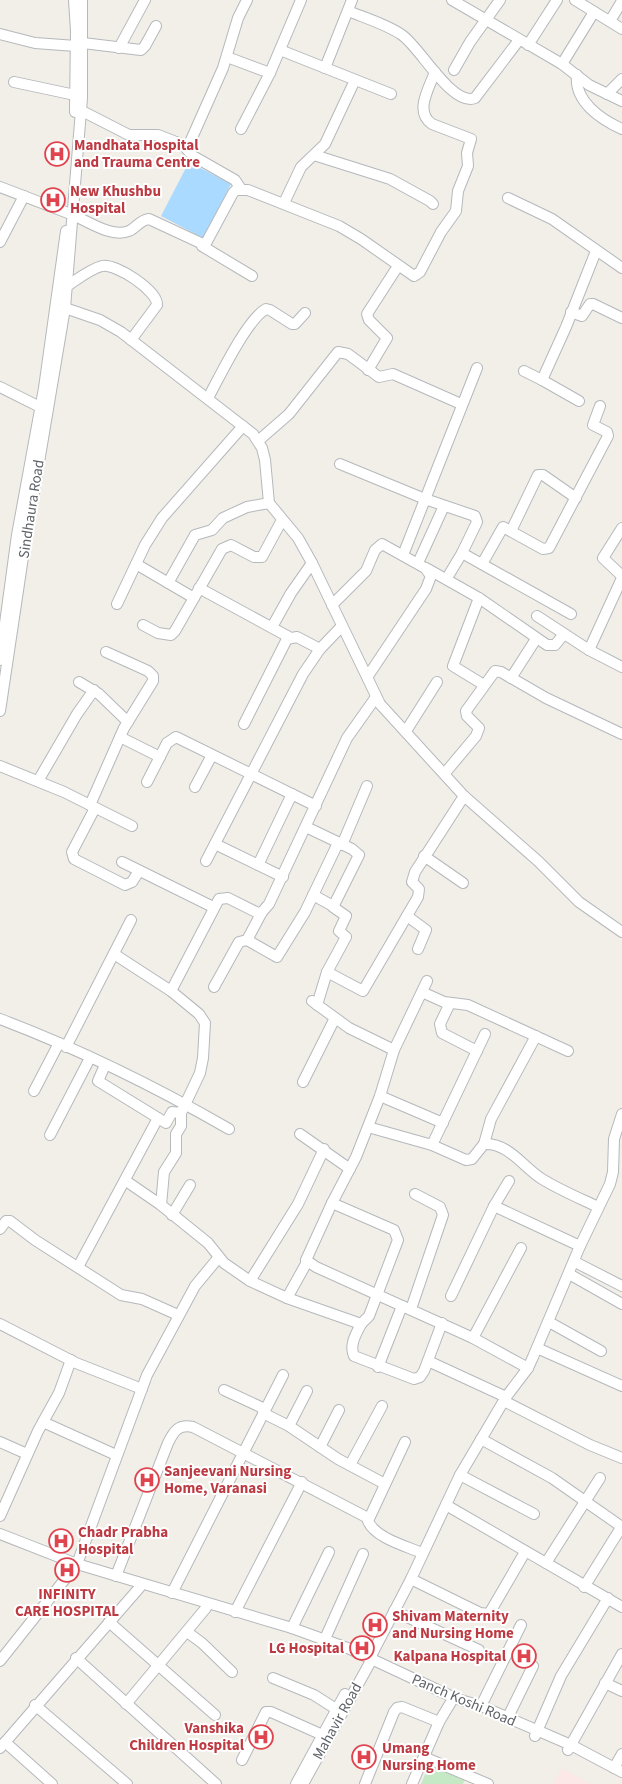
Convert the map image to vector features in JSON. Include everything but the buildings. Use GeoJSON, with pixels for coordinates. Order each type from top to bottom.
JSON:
{"type":"FeatureCollection","features":[{"type":"Feature","properties":{"kind":"street"},"geometry":{"type":"LineString","coordinates":[[0,660],[17,535],[71,214],[82,112],[79,44],[74,0]]}},
{"type":"Feature","properties":{"kind":"street"},"geometry":{"type":"LineString","coordinates":[[71,214],[75,95],[82,0]]}},
{"type":"Feature","properties":{"kind":"street"},"geometry":{"type":"LineString","coordinates":[[119,48],[145,0]]}},
{"type":"Feature","properties":{"kind":"street"},"geometry":{"type":"LineString","coordinates":[[187,149],[227,57],[238,18],[247,0]]}},
{"type":"Feature","properties":{"kind":"street"},"geometry":{"type":"LineString","coordinates":[[241,129],[270,73],[301,0]]}},
{"type":"Feature","properties":{"kind":"street"},"geometry":{"type":"LineString","coordinates":[[325,68],[352,0]]}},
{"type":"Feature","properties":{"kind":"street"},"geometry":{"type":"LineString","coordinates":[[454,70],[485,20],[500,0]]}},
{"type":"Feature","properties":{"kind":"street"},"geometry":{"type":"LineString","coordinates":[[348,11],[402,35],[424,56],[435,72],[457,94],[473,99],[524,42],[557,0]]}},
{"type":"Feature","properties":{"kind":"street"},"geometry":{"type":"LineString","coordinates":[[575,0],[622,29]]}},
{"type":"Feature","properties":{"kind":"street"},"geometry":{"type":"LineString","coordinates":[[610,22],[622,1]]}},
{"type":"Feature","properties":{"kind":"street"},"geometry":{"type":"LineString","coordinates":[[459,2],[485,20],[562,64],[607,94],[622,101]]}},
{"type":"Feature","properties":{"kind":"street"},"geometry":{"type":"LineString","coordinates":[[562,64],[594,12]]}},
{"type":"Feature","properties":{"kind":"street"},"geometry":{"type":"LineString","coordinates":[[0,34],[35,43],[79,44],[141,50],[156,26]]}},
{"type":"Feature","properties":{"kind":"street"},"geometry":{"type":"LineString","coordinates":[[280,50],[392,94]]}},
{"type":"Feature","properties":{"kind":"street"},"geometry":{"type":"LineString","coordinates":[[227,57],[270,73]]}},
{"type":"Feature","properties":{"kind":"street"},"geometry":{"type":"LineString","coordinates":[[82,112],[129,135],[158,135],[176,142],[187,149],[193,156],[235,180],[241,189],[284,203],[339,226],[414,276],[420,272],[440,232],[456,211],[458,191],[468,166],[467,153],[471,140],[426,121],[424,98],[435,72]]}},
{"type":"Feature","properties":{"kind":"street"},"geometry":{"type":"LineString","coordinates":[[577,75],[576,88],[581,98],[605,120],[622,129]]}},
{"type":"Feature","properties":{"kind":"street"},"geometry":{"type":"LineString","coordinates":[[607,94],[622,79]]}},
{"type":"Feature","properties":{"kind":"street"},"geometry":{"type":"LineString","coordinates":[[284,203],[301,167],[325,144],[355,80]]}},
{"type":"Feature","properties":{"kind":"street"},"geometry":{"type":"LineString","coordinates":[[14,82],[75,95]]}},
{"type":"Feature","properties":{"kind":"street"},"geometry":{"type":"LineString","coordinates":[[314,156],[390,179],[433,204]]}},
{"type":"Feature","properties":{"kind":"street"},"geometry":{"type":"LineString","coordinates":[[0,187],[115,233],[125,232],[143,220],[149,219],[202,246],[252,276]]}},
{"type":"Feature","properties":{"kind":"street"},"geometry":{"type":"LineString","coordinates":[[202,246],[207,243],[233,193],[241,189]]}},
{"type":"Feature","properties":{"kind":"street"},"geometry":{"type":"LineString","coordinates":[[0,242],[24,196]]}},
{"type":"Feature","properties":{"kind":"street"},"geometry":{"type":"LineString","coordinates":[[508,198],[552,219],[622,268]]}},
{"type":"Feature","properties":{"kind":"street","name":"Sindhaura Road"},"geometry":{"type":"LineString","coordinates":[[0,711],[26,540],[65,308],[71,214]]}},
{"type":"Feature","properties":{"kind":"street"},"geometry":{"type":"LineString","coordinates":[[542,380],[596,251]]}},
{"type":"Feature","properties":{"kind":"street"},"geometry":{"type":"LineString","coordinates":[[67,286],[96,268],[107,266],[123,272],[152,292],[156,297],[157,305],[131,340]]}},
{"type":"Feature","properties":{"kind":"street"},"geometry":{"type":"LineString","coordinates":[[368,370],[387,338],[369,320],[367,314],[398,266]]}},
{"type":"Feature","properties":{"kind":"street"},"geometry":{"type":"LineString","coordinates":[[572,312],[582,316],[588,306],[593,304],[622,318]]}},
{"type":"Feature","properties":{"kind":"street"},"geometry":{"type":"LineString","coordinates":[[65,308],[100,320],[131,340],[208,398],[258,440],[265,460],[270,503],[298,538],[312,563],[368,676],[376,697],[464,796],[538,861],[579,902],[622,932]]}},
{"type":"Feature","properties":{"kind":"street"},"geometry":{"type":"LineString","coordinates":[[208,398],[241,338],[260,313],[266,309],[270,310],[292,324],[298,322],[305,313]]}},
{"type":"Feature","properties":{"kind":"street"},"geometry":{"type":"LineString","coordinates":[[258,440],[289,414],[338,352],[348,354],[379,377],[388,374],[399,376],[461,404]]}},
{"type":"Feature","properties":{"kind":"street"},"geometry":{"type":"LineString","coordinates":[[403,555],[476,368]]}},
{"type":"Feature","properties":{"kind":"street"},"geometry":{"type":"LineString","coordinates":[[524,371],[580,401]]}},
{"type":"Feature","properties":{"kind":"street"},"geometry":{"type":"LineString","coordinates":[[0,387],[40,407]]}},
{"type":"Feature","properties":{"kind":"street"},"geometry":{"type":"LineString","coordinates":[[482,564],[503,527],[546,550],[576,498],[608,436],[607,432],[593,425],[600,406]]}},
{"type":"Feature","properties":{"kind":"street"},"geometry":{"type":"LineString","coordinates":[[117,604],[136,564],[162,518],[243,426]]}},
{"type":"Feature","properties":{"kind":"street"},"geometry":{"type":"LineString","coordinates":[[340,464],[478,519],[447,578]]}},
{"type":"Feature","properties":{"kind":"street"},"geometry":{"type":"LineString","coordinates":[[511,530],[538,475],[543,475],[576,498]]}},
{"type":"Feature","properties":{"kind":"street"},"geometry":{"type":"LineString","coordinates":[[168,583],[195,535],[212,530],[224,518],[247,507],[270,503]]}},
{"type":"Feature","properties":{"kind":"street"},"geometry":{"type":"LineString","coordinates":[[421,566],[444,506]]}},
{"type":"Feature","properties":{"kind":"street"},"geometry":{"type":"LineString","coordinates":[[143,626],[158,633],[171,635],[215,560],[226,546],[238,547],[254,557],[262,557],[282,520]]}},
{"type":"Feature","properties":{"kind":"street"},"geometry":{"type":"LineString","coordinates":[[589,650],[622,577],[603,558],[622,528]]}},
{"type":"Feature","properties":{"kind":"street"},"geometry":{"type":"LineString","coordinates":[[332,605],[366,571],[378,545],[388,545],[421,566],[447,578],[479,598],[536,639],[551,646],[564,634]]}},
{"type":"Feature","properties":{"kind":"street"},"geometry":{"type":"LineString","coordinates":[[462,552],[571,614]]}},
{"type":"Feature","properties":{"kind":"street"},"geometry":{"type":"LineString","coordinates":[[272,627],[291,593],[312,563]]}},
{"type":"Feature","properties":{"kind":"street"},"geometry":{"type":"LineString","coordinates":[[136,564],[194,598]]}},
{"type":"Feature","properties":{"kind":"street"},"geometry":{"type":"LineString","coordinates":[[368,676],[428,585],[431,576],[421,566]]}},
{"type":"Feature","properties":{"kind":"street"},"geometry":{"type":"LineString","coordinates":[[199,588],[290,637],[297,637],[320,649]]}},
{"type":"Feature","properties":{"kind":"street"},"geometry":{"type":"LineString","coordinates":[[479,598],[453,666],[484,685]]}},
{"type":"Feature","properties":{"kind":"street"},"geometry":{"type":"LineString","coordinates":[[537,616],[589,650],[622,667]]}},
{"type":"Feature","properties":{"kind":"street"},"geometry":{"type":"LineString","coordinates":[[206,861],[303,674],[320,649],[342,626]]}},
{"type":"Feature","properties":{"kind":"street"},"geometry":{"type":"LineString","coordinates":[[244,724],[283,645],[290,637]]}},
{"type":"Feature","properties":{"kind":"street"},"geometry":{"type":"LineString","coordinates":[[511,678],[536,639]]}},
{"type":"Feature","properties":{"kind":"street"},"geometry":{"type":"LineString","coordinates":[[106,652],[148,671],[153,676],[148,692],[120,737],[93,806],[72,852],[74,859],[125,885],[132,882],[139,871]]}},
{"type":"Feature","properties":{"kind":"street"},"geometry":{"type":"LineString","coordinates":[[445,774],[476,736],[478,725],[466,713],[495,672],[501,672],[546,698],[622,734]]}},
{"type":"Feature","properties":{"kind":"street"},"geometry":{"type":"LineString","coordinates":[[78,682],[94,690],[128,722]]}},
{"type":"Feature","properties":{"kind":"street"},"geometry":{"type":"LineString","coordinates":[[406,731],[438,682]]}},
{"type":"Feature","properties":{"kind":"street"},"geometry":{"type":"LineString","coordinates":[[38,781],[76,714],[94,690]]}},
{"type":"Feature","properties":{"kind":"street"},"geometry":{"type":"LineString","coordinates":[[248,940],[283,877],[347,738],[376,697]]}},
{"type":"Feature","properties":{"kind":"street"},"geometry":{"type":"LineString","coordinates":[[147,782],[167,744],[176,736],[250,775],[316,806]]}},
{"type":"Feature","properties":{"kind":"street"},"geometry":{"type":"LineString","coordinates":[[120,737],[160,757]]}},
{"type":"Feature","properties":{"kind":"street"},"geometry":{"type":"LineString","coordinates":[[195,787],[212,755]]}},
{"type":"Feature","properties":{"kind":"street"},"geometry":{"type":"LineString","coordinates":[[0,766],[38,781],[132,826]]}},
{"type":"Feature","properties":{"kind":"street"},"geometry":{"type":"LineString","coordinates":[[214,987],[239,942],[248,940],[277,956],[340,844],[367,786]]}},
{"type":"Feature","properties":{"kind":"street"},"geometry":{"type":"LineString","coordinates":[[258,865],[292,794]]}},
{"type":"Feature","properties":{"kind":"street"},"geometry":{"type":"LineString","coordinates":[[327,972],[362,991],[419,893],[412,879],[424,856],[464,796]]}},
{"type":"Feature","properties":{"kind":"street"},"geometry":{"type":"LineString","coordinates":[[306,828],[358,855],[334,906]]}},
{"type":"Feature","properties":{"kind":"street"},"geometry":{"type":"LineString","coordinates":[[215,844],[283,877]]}},
{"type":"Feature","properties":{"kind":"street"},"geometry":{"type":"LineString","coordinates":[[424,856],[463,883]]}},
{"type":"Feature","properties":{"kind":"street"},"geometry":{"type":"LineString","coordinates":[[122,862],[213,907]]}},
{"type":"Feature","properties":{"kind":"street"},"geometry":{"type":"LineString","coordinates":[[313,895],[334,906],[346,916],[339,931],[346,937],[327,972],[315,1003],[360,1034],[394,1050]]}},
{"type":"Feature","properties":{"kind":"street"},"geometry":{"type":"LineString","coordinates":[[171,991],[213,907],[222,897],[252,911],[262,912]]}},
{"type":"Feature","properties":{"kind":"street"},"geometry":{"type":"LineString","coordinates":[[407,916],[426,930],[418,949]]}},
{"type":"Feature","properties":{"kind":"street"},"geometry":{"type":"LineString","coordinates":[[34,1091],[63,1045],[131,920]]}},
{"type":"Feature","properties":{"kind":"street"},"geometry":{"type":"LineString","coordinates":[[114,954],[171,991],[199,1014],[205,1023],[200,1073],[183,1109],[180,1126],[176,1134],[176,1153],[164,1172],[161,1205]]}},
{"type":"Feature","properties":{"kind":"street"},"geometry":{"type":"LineString","coordinates":[[287,1298],[307,1262],[307,1257],[332,1202],[350,1170],[380,1096],[394,1050],[427,981]]}},
{"type":"Feature","properties":{"kind":"street"},"geometry":{"type":"LineString","coordinates":[[422,992],[450,1003],[468,1004],[568,1051]]}},
{"type":"Feature","properties":{"kind":"street"},"geometry":{"type":"LineString","coordinates":[[450,1003],[440,1024],[442,1033],[477,1051]]}},
{"type":"Feature","properties":{"kind":"street"},"geometry":{"type":"LineString","coordinates":[[303,1082],[335,1018]]}},
{"type":"Feature","properties":{"kind":"street"},"geometry":{"type":"LineString","coordinates":[[0,1019],[105,1065],[183,1109],[229,1130]]}},
{"type":"Feature","properties":{"kind":"street"},"geometry":{"type":"LineString","coordinates":[[432,1145],[485,1034]]}},
{"type":"Feature","properties":{"kind":"street"},"geometry":{"type":"LineString","coordinates":[[368,1127],[432,1145],[466,1160],[472,1160],[484,1144],[490,1119],[536,1036]]}},
{"type":"Feature","properties":{"kind":"street"},"geometry":{"type":"LineString","coordinates":[[50,1135],[90,1058]]}},
{"type":"Feature","properties":{"kind":"street"},"geometry":{"type":"LineString","coordinates":[[105,1065],[98,1081],[166,1123],[172,1112],[183,1109]]}},
{"type":"Feature","properties":{"kind":"street"},"geometry":{"type":"LineString","coordinates":[[380,1096],[443,1123]]}},
{"type":"Feature","properties":{"kind":"street"},"geometry":{"type":"LineString","coordinates":[[296,1784],[325,1736],[336,1709],[370,1657],[411,1579],[460,1475],[505,1399],[528,1368],[575,1262],[580,1246],[610,1184],[617,1164],[614,1139],[622,1114]]}},
{"type":"Feature","properties":{"kind":"street"},"geometry":{"type":"LineString","coordinates":[[78,1267],[126,1181],[158,1118]]}},
{"type":"Feature","properties":{"kind":"street"},"geometry":{"type":"LineString","coordinates":[[300,1134],[324,1149],[350,1170]]}},
{"type":"Feature","properties":{"kind":"street"},"geometry":{"type":"LineString","coordinates":[[484,1144],[490,1144],[503,1150],[522,1161],[540,1178],[598,1207]]}},
{"type":"Feature","properties":{"kind":"street"},"geometry":{"type":"LineString","coordinates":[[250,1281],[298,1204],[324,1149]]}},
{"type":"Feature","properties":{"kind":"street"},"geometry":{"type":"LineString","coordinates":[[126,1181],[161,1205],[208,1243],[224,1263],[250,1281],[287,1298],[361,1324]]}},
{"type":"Feature","properties":{"kind":"street"},"geometry":{"type":"LineString","coordinates":[[451,1296],[494,1206],[509,1182]]}},
{"type":"Feature","properties":{"kind":"street"},"geometry":{"type":"LineString","coordinates":[[172,1215],[190,1185]]}},
{"type":"Feature","properties":{"kind":"street"},"geometry":{"type":"LineString","coordinates":[[378,1367],[406,1307],[443,1215],[440,1207],[415,1194]]}},
{"type":"Feature","properties":{"kind":"street"},"geometry":{"type":"LineString","coordinates":[[332,1202],[398,1234],[398,1240],[369,1316],[361,1324],[351,1350],[354,1356],[378,1367],[414,1379],[420,1377],[442,1323]]}},
{"type":"Feature","properties":{"kind":"street"},"geometry":{"type":"LineString","coordinates":[[494,1206],[580,1246]]}},
{"type":"Feature","properties":{"kind":"street"},"geometry":{"type":"LineString","coordinates":[[0,1229],[6,1220],[10,1221],[121,1295],[142,1299],[178,1315]]}},
{"type":"Feature","properties":{"kind":"street"},"geometry":{"type":"LineString","coordinates":[[473,1338],[521,1248]]}},
{"type":"Feature","properties":{"kind":"street"},"geometry":{"type":"LineString","coordinates":[[0,1661],[77,1564],[142,1389],[178,1315],[195,1286],[219,1257]]}},
{"type":"Feature","properties":{"kind":"street"},"geometry":{"type":"LineString","coordinates":[[307,1262],[376,1295],[442,1323],[528,1368]]}},
{"type":"Feature","properties":{"kind":"street"},"geometry":{"type":"LineString","coordinates":[[575,1262],[622,1286]]}},
{"type":"Feature","properties":{"kind":"street"},"geometry":{"type":"LineString","coordinates":[[569,1274],[622,1304]]}},
{"type":"Feature","properties":{"kind":"street"},"geometry":{"type":"LineString","coordinates":[[549,1322],[601,1351]]}},
{"type":"Feature","properties":{"kind":"street"},"geometry":{"type":"LineString","coordinates":[[0,1324],[71,1360],[142,1389]]}},
{"type":"Feature","properties":{"kind":"street"},"geometry":{"type":"LineString","coordinates":[[537,1348],[622,1386]]}},
{"type":"Feature","properties":{"kind":"street"},"geometry":{"type":"LineString","coordinates":[[0,1516],[27,1454],[59,1393],[71,1360]]}},
{"type":"Feature","properties":{"kind":"street"},"geometry":{"type":"LineString","coordinates":[[428,1361],[505,1399],[590,1445],[622,1458]]}},
{"type":"Feature","properties":{"kind":"street"},"geometry":{"type":"LineString","coordinates":[[172,1593],[283,1375]]}},
{"type":"Feature","properties":{"kind":"street"},"geometry":{"type":"LineString","coordinates":[[224,1390],[264,1411],[320,1447],[385,1484]]}},
{"type":"Feature","properties":{"kind":"street"},"geometry":{"type":"LineString","coordinates":[[289,1426],[307,1391]]}},
{"type":"Feature","properties":{"kind":"street"},"geometry":{"type":"LineString","coordinates":[[350,1465],[382,1406]]}},
{"type":"Feature","properties":{"kind":"street"},"geometry":{"type":"LineString","coordinates":[[320,1447],[339,1410]]}},
{"type":"Feature","properties":{"kind":"street"},"geometry":{"type":"LineString","coordinates":[[43,1422],[116,1455]]}},
{"type":"Feature","properties":{"kind":"street"},"geometry":{"type":"LineString","coordinates":[[116,1576],[174,1432],[179,1427],[193,1427],[368,1518]]}},
{"type":"Feature","properties":{"kind":"street"},"geometry":{"type":"LineString","coordinates":[[481,1439],[552,1478],[622,1527],[584,1587]]}},
{"type":"Feature","properties":{"kind":"street"},"geometry":{"type":"LineString","coordinates":[[0,1442],[27,1454]]}},
{"type":"Feature","properties":{"kind":"street"},"geometry":{"type":"LineString","coordinates":[[405,1442],[368,1518],[371,1528],[422,1553]]}},
{"type":"Feature","properties":{"kind":"street"},"geometry":{"type":"LineString","coordinates":[[460,1475],[534,1514]]}},
{"type":"Feature","properties":{"kind":"street"},"geometry":{"type":"LineString","coordinates":[[546,1563],[600,1478]]}},
{"type":"Feature","properties":{"kind":"street"},"geometry":{"type":"LineString","coordinates":[[235,1612],[302,1482]]}},
{"type":"Feature","properties":{"kind":"street"},"geometry":{"type":"LineString","coordinates":[[446,1506],[584,1587],[622,1607]]}},
{"type":"Feature","properties":{"kind":"street","name":"Panch Koshi Road"},"geometry":{"type":"LineString","coordinates":[[0,1534],[77,1564],[292,1628],[303,1634],[370,1657],[456,1698],[481,1706],[618,1770]]}},
{"type":"Feature","properties":{"kind":"street"},"geometry":{"type":"LineString","coordinates":[[292,1628],[329,1552]]}},
{"type":"Feature","properties":{"kind":"street"},"geometry":{"type":"LineString","coordinates":[[411,1579],[480,1613],[489,1614],[525,1552]]}},
{"type":"Feature","properties":{"kind":"street"},"geometry":{"type":"LineString","coordinates":[[324,1640],[363,1554]]}},
{"type":"Feature","properties":{"kind":"street","name":"Panch Koshi Road"},"geometry":{"type":"LineString","coordinates":[[131,1580],[140,1587],[206,1608],[290,1634],[303,1634]]}},
{"type":"Feature","properties":{"kind":"street"},"geometry":{"type":"LineString","coordinates":[[52,1784],[3,1745],[76,1658],[140,1587]]}},
{"type":"Feature","properties":{"kind":"street"},"geometry":{"type":"LineString","coordinates":[[412,1784],[439,1722],[456,1698],[536,1733],[561,1676],[608,1598]]}},
{"type":"Feature","properties":{"kind":"street"},"geometry":{"type":"LineString","coordinates":[[126,1704],[159,1667],[206,1608]]}},
{"type":"Feature","properties":{"kind":"street"},"geometry":{"type":"LineString","coordinates":[[394,1611],[478,1650]]}},
{"type":"Feature","properties":{"kind":"street"},"geometry":{"type":"LineString","coordinates":[[109,1622],[215,1715]]}},
{"type":"Feature","properties":{"kind":"street"},"geometry":{"type":"LineString","coordinates":[[481,1706],[522,1625]]}},
{"type":"Feature","properties":{"kind":"street"},"geometry":{"type":"LineString","coordinates":[[187,1632],[202,1642],[232,1672]]}},
{"type":"Feature","properties":{"kind":"street"},"geometry":{"type":"LineString","coordinates":[[622,1654],[569,1748],[622,1779]]}},
{"type":"Feature","properties":{"kind":"street","name":"Mahavir Road"},"geometry":{"type":"LineString","coordinates":[[303,1784],[325,1736],[370,1657]]}},
{"type":"Feature","properties":{"kind":"street"},"geometry":{"type":"LineString","coordinates":[[76,1658],[216,1784]]}},
{"type":"Feature","properties":{"kind":"street"},"geometry":{"type":"LineString","coordinates":[[507,1719],[533,1666]]}},
{"type":"Feature","properties":{"kind":"street"},"geometry":{"type":"LineString","coordinates":[[273,1678],[314,1696],[336,1709]]}},
{"type":"Feature","properties":{"kind":"street"},"geometry":{"type":"LineString","coordinates":[[605,1683],[622,1691]]}},
{"type":"Feature","properties":{"kind":"street"},"geometry":{"type":"LineString","coordinates":[[35,1706],[127,1784]]}},
{"type":"Feature","properties":{"kind":"street"},"geometry":{"type":"LineString","coordinates":[[365,1784],[394,1712],[398,1708],[402,1707],[439,1722]]}},
{"type":"Feature","properties":{"kind":"street"},"geometry":{"type":"LineString","coordinates":[[242,1760],[266,1712],[271,1712],[325,1736]]}},
{"type":"Feature","properties":{"kind":"street"},"geometry":{"type":"LineString","coordinates":[[618,1770],[622,1754]]}},
{"type":"Feature","properties":{"kind":"street"},"geometry":{"type":"LineString","coordinates":[[424,1757],[472,1781],[488,1784]]}},
{"type":"Feature","properties":{"kind":"shaded area"},"geometry":{"type":"Polygon","coordinates":[[[562,1768],[590,1784],[553,1784],[562,1768]]]}},
{"type":"Feature","properties":{"kind":"green space"},"geometry":{"type":"Polygon","coordinates":[[[430,1763],[465,1779],[463,1784],[421,1784],[430,1763]]]}},
{"type":"Feature","properties":{"kind":"water"},"geometry":{"type":"Polygon","coordinates":[[[189,162],[231,184],[203,238],[161,216],[189,162]]]}},
{"type":"Feature","properties":{"kind":"place","name":"Mandhata Hospital and Trauma Centre"},"geometry":{"type":"Point","coordinates":[57,154]}},
{"type":"Feature","properties":{"kind":"place","name":"New Khushbu Hospital"},"geometry":{"type":"Point","coordinates":[53,200]}},
{"type":"Feature","properties":{"kind":"place","name":"Sanjeevani Nursing Home, Varanasi"},"geometry":{"type":"Point","coordinates":[147,1480]}},
{"type":"Feature","properties":{"kind":"place","name":"Chadr Prabha Hospital"},"geometry":{"type":"Point","coordinates":[61,1541]}},
{"type":"Feature","properties":{"kind":"place","name":"INFINITY CARE HOSPITAL"},"geometry":{"type":"Point","coordinates":[67,1570]}},
{"type":"Feature","properties":{"kind":"place","name":"Shivam Maternity and Nursing Home"},"geometry":{"type":"Point","coordinates":[375,1625]}},
{"type":"Feature","properties":{"kind":"place","name":"LG Hospital"},"geometry":{"type":"Point","coordinates":[362,1648]}},
{"type":"Feature","properties":{"kind":"place","name":"Kalpana Hospital"},"geometry":{"type":"Point","coordinates":[524,1656]}},
{"type":"Feature","properties":{"kind":"place","name":"Vanshika Children Hospital"},"geometry":{"type":"Point","coordinates":[261,1737]}},
{"type":"Feature","properties":{"kind":"place","name":"Umang Nursing Home"},"geometry":{"type":"Point","coordinates":[364,1757]}}]}
